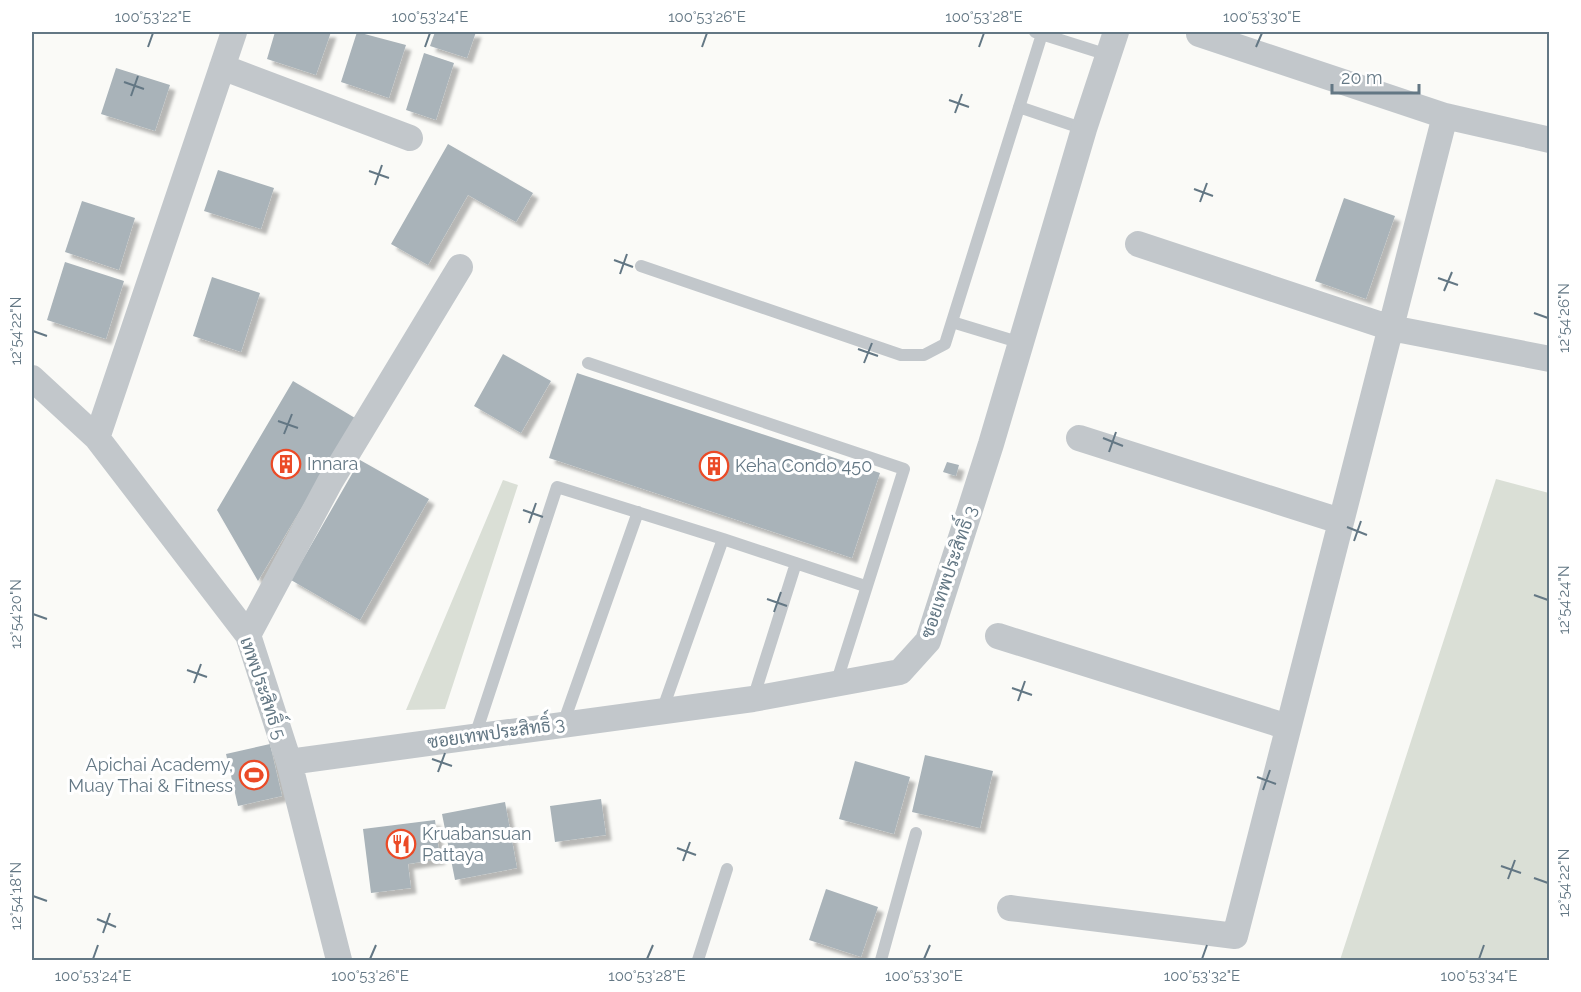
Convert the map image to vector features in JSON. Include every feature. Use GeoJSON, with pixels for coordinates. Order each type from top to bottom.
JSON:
{"type":"FeatureCollection","features":[{"type":"Feature","properties":{"kind":"street"},"geometry":{"type":"LineString","coordinates":[[97,438],[234,32]]}},
{"type":"Feature","properties":{"kind":"street"},"geometry":{"type":"LineString","coordinates":[[1199,34],[1444,116],[1550,140]]}},
{"type":"Feature","properties":{"kind":"street","name":"ซอยเทพประสิทธิ์ 3"},"geometry":{"type":"LineString","coordinates":[[289,762],[753,699],[900,672],[928,641],[1112,43]]}},
{"type":"Feature","properties":{"kind":"street"},"geometry":{"type":"LineString","coordinates":[[222,67],[410,138]]}},
{"type":"Feature","properties":{"kind":"street"},"geometry":{"type":"LineString","coordinates":[[1010,908],[1235,936],[1444,116]]}},
{"type":"Feature","properties":{"kind":"street"},"geometry":{"type":"LineString","coordinates":[[1138,244],[1391,328],[1550,359]]}},
{"type":"Feature","properties":{"kind":"street"},"geometry":{"type":"LineString","coordinates":[[248,635],[330,482],[460,267]]}},
{"type":"Feature","properties":{"kind":"street","name":"เทพประสิทธิ์ 5"},"geometry":{"type":"LineString","coordinates":[[32,378],[97,438],[248,635],[289,762],[339,960]]}},
{"type":"Feature","properties":{"kind":"street"},"geometry":{"type":"LineString","coordinates":[[1079,438],[1340,521]]}},
{"type":"Feature","properties":{"kind":"street"},"geometry":{"type":"LineString","coordinates":[[998,636],[1288,727]]}},
{"type":"Feature","properties":{"kind":"lane"},"geometry":{"type":"LineString","coordinates":[[641,266],[901,355],[924,355],[945,344],[1019,107],[1038,33],[1112,43]]}},
{"type":"Feature","properties":{"kind":"lane"},"geometry":{"type":"LineString","coordinates":[[1019,107],[1084,129]]}},
{"type":"Feature","properties":{"kind":"lane"},"geometry":{"type":"LineString","coordinates":[[952,322],[1021,343]]}},
{"type":"Feature","properties":{"kind":"lane"},"geometry":{"type":"LineString","coordinates":[[588,363],[904,469],[835,685]]}},
{"type":"Feature","properties":{"kind":"lane"},"geometry":{"type":"LineString","coordinates":[[475,736],[557,487],[865,586]]}},
{"type":"Feature","properties":{"kind":"lane"},"geometry":{"type":"LineString","coordinates":[[563,724],[638,512]]}},
{"type":"Feature","properties":{"kind":"lane"},"geometry":{"type":"LineString","coordinates":[[662,711],[723,539]]}},
{"type":"Feature","properties":{"kind":"lane"},"geometry":{"type":"LineString","coordinates":[[753,699],[796,563]]}},
{"type":"Feature","properties":{"kind":"lane"},"geometry":{"type":"LineString","coordinates":[[881,960],[916,833]]}},
{"type":"Feature","properties":{"kind":"lane"},"geometry":{"type":"LineString","coordinates":[[698,960],[727,869]]}},
{"type":"Feature","properties":{"kind":"shaded area"},"geometry":{"type":"Polygon","coordinates":[[[1496,479],[1549,493],[1549,960],[1340,960],[1496,479]]]}},
{"type":"Feature","properties":{"kind":"shaded area"},"geometry":{"type":"Polygon","coordinates":[[[503,480],[518,485],[445,709],[406,710],[503,480]]]}},
{"type":"Feature","properties":{"kind":"building"},"geometry":{"type":"Polygon","coordinates":[[[275,32],[331,32],[316,75],[267,59],[275,32]]]}},
{"type":"Feature","properties":{"kind":"building"},"geometry":{"type":"Polygon","coordinates":[[[357,32],[406,45],[389,98],[341,82],[357,32]]]}},
{"type":"Feature","properties":{"kind":"building"},"geometry":{"type":"Polygon","coordinates":[[[435,32],[476,32],[467,58],[430,46],[435,32]]]}},
{"type":"Feature","properties":{"kind":"building"},"geometry":{"type":"Polygon","coordinates":[[[424,53],[454,63],[436,120],[406,110],[424,53]]]}},
{"type":"Feature","properties":{"kind":"building"},"geometry":{"type":"Polygon","coordinates":[[[116,68],[170,85],[155,131],[101,114],[116,68]]]}},
{"type":"Feature","properties":{"kind":"building"},"geometry":{"type":"Polygon","coordinates":[[[448,144],[533,193],[516,222],[468,195],[428,265],[391,244],[448,144]]]}},
{"type":"Feature","properties":{"kind":"building"},"geometry":{"type":"Polygon","coordinates":[[[218,170],[274,188],[261,229],[204,211],[218,170]]]}},
{"type":"Feature","properties":{"kind":"building"},"geometry":{"type":"Polygon","coordinates":[[[1344,198],[1395,216],[1366,299],[1315,281],[1344,198]]]}},
{"type":"Feature","properties":{"kind":"building"},"geometry":{"type":"Polygon","coordinates":[[[82,201],[135,218],[119,270],[65,252],[82,201]]]}},
{"type":"Feature","properties":{"kind":"building"},"geometry":{"type":"Polygon","coordinates":[[[65,262],[124,281],[106,339],[47,320],[65,262]]]}},
{"type":"Feature","properties":{"kind":"building"},"geometry":{"type":"Polygon","coordinates":[[[212,277],[260,293],[241,352],[193,336],[212,277]]]}},
{"type":"Feature","properties":{"kind":"building"},"geometry":{"type":"Polygon","coordinates":[[[503,354],[551,381],[521,433],[474,406],[503,354]]]}},
{"type":"Feature","properties":{"kind":"building","name":"Keha Condo 450"},"geometry":{"type":"Polygon","coordinates":[[[577,373],[880,473],[852,558],[549,458],[577,373]]]}},
{"type":"Feature","properties":{"kind":"building","name":"Innara"},"geometry":{"type":"Polygon","coordinates":[[[293,381],[355,418],[258,581],[217,510],[293,381]]]}},
{"type":"Feature","properties":{"kind":"building"},"geometry":{"type":"Polygon","coordinates":[[[360,460],[429,499],[360,620],[291,580],[360,460]]]}},
{"type":"Feature","properties":{"kind":"building"},"geometry":{"type":"Polygon","coordinates":[[[947,462],[959,465],[956,476],[943,472],[947,462]]]}},
{"type":"Feature","properties":{"kind":"building","name":"Apichai Academy, Muay Thai & Fitness"},"geometry":{"type":"Polygon","coordinates":[[[270,744],[282,796],[238,806],[226,754],[270,744]]]}},
{"type":"Feature","properties":{"kind":"building"},"geometry":{"type":"Polygon","coordinates":[[[925,755],[993,771],[980,828],[912,812],[925,755]]]}},
{"type":"Feature","properties":{"kind":"building"},"geometry":{"type":"Polygon","coordinates":[[[855,761],[910,777],[894,834],[839,819],[855,761]]]}},
{"type":"Feature","properties":{"kind":"building"},"geometry":{"type":"Polygon","coordinates":[[[601,799],[606,835],[555,842],[550,806],[601,799]]]}},
{"type":"Feature","properties":{"kind":"building"},"geometry":{"type":"Polygon","coordinates":[[[505,802],[517,868],[455,880],[442,814],[505,802]]]}},
{"type":"Feature","properties":{"kind":"building","name":"Kruabansuan Pattaya"},"geometry":{"type":"Polygon","coordinates":[[[435,820],[440,859],[408,864],[411,888],[371,893],[363,829],[435,820]]]}},
{"type":"Feature","properties":{"kind":"building"},"geometry":{"type":"Polygon","coordinates":[[[826,889],[878,907],[861,957],[809,940],[826,889]]]}},
{"type":"Feature","properties":{"kind":"place","name":"Innara"},"geometry":{"type":"Point","coordinates":[286,464]}},
{"type":"Feature","properties":{"kind":"place","name":"Keha Condo 450"},"geometry":{"type":"Point","coordinates":[714,466]}},
{"type":"Feature","properties":{"kind":"place","name":"Apichai Academy, Muay Thai & Fitness"},"geometry":{"type":"Point","coordinates":[254,775]}},
{"type":"Feature","properties":{"kind":"place","name":"Kruabansuan Pattaya"},"geometry":{"type":"Point","coordinates":[401,844]}}]}
